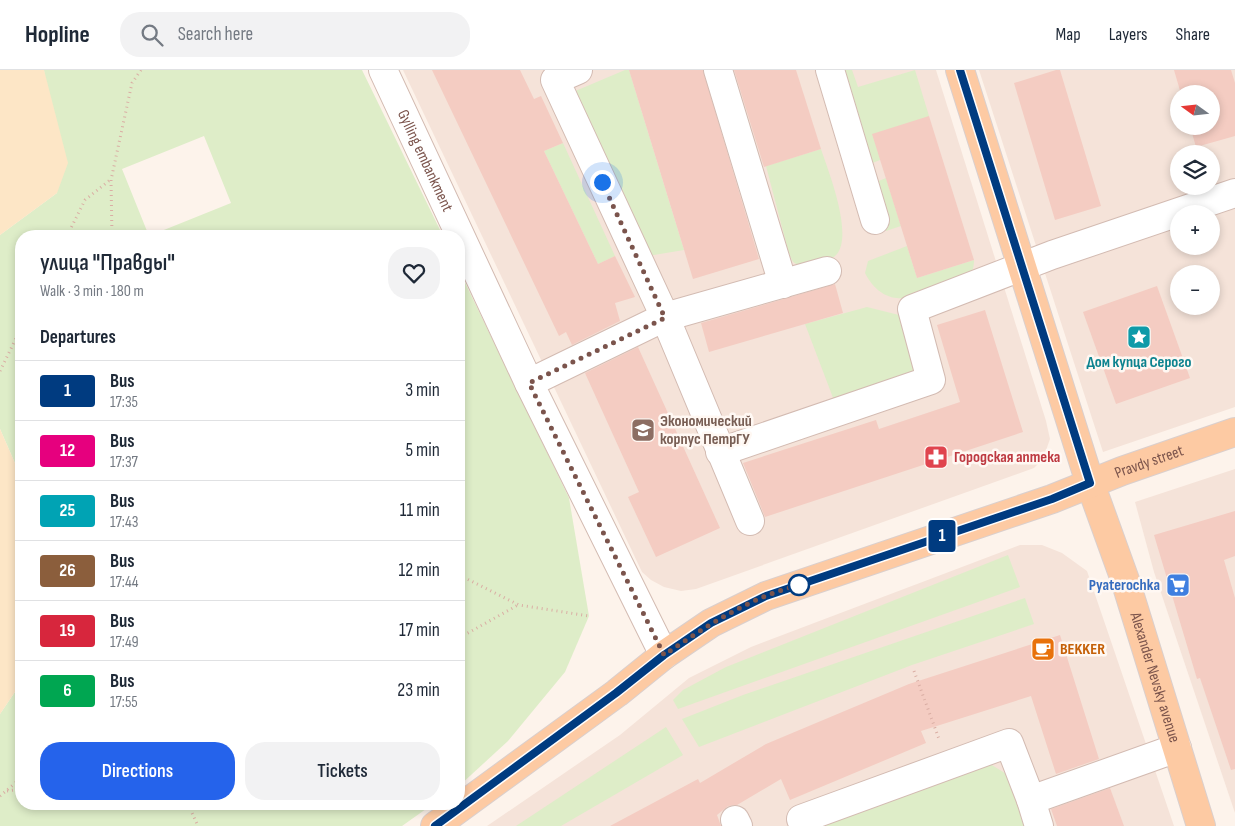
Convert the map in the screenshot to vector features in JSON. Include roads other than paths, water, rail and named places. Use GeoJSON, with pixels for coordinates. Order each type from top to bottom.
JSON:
{"type":"FeatureCollection","features":[{"type":"Feature","properties":{"kind":"main road","name":"Alexander Nevsky avenue"},"geometry":{"type":"LineString","coordinates":[[960,70],[1024,267],[1090,483],[1125,580],[1201,826]]}},
{"type":"Feature","properties":{"kind":"main road","name":"Pravdy street"},"geometry":{"type":"LineString","coordinates":[[465,804],[616,693],[664,655],[711,623],[766,596],[1052,499],[1090,483],[1235,432]]}},
{"type":"Feature","properties":{"kind":"main road","name":"Pravdy street"},"geometry":{"type":"LineString","coordinates":[[435,826],[457,810]]}},
{"type":"Feature","properties":{"kind":"street","name":"Gylling embankment"},"geometry":{"type":"LineString","coordinates":[[383,70],[458,230]]}},
{"type":"Feature","properties":{"kind":"street"},"geometry":{"type":"LineString","coordinates":[[578,70],[555,80],[665,318],[750,521]]}},
{"type":"Feature","properties":{"kind":"street"},"geometry":{"type":"LineString","coordinates":[[718,70],[783,284]]}},
{"type":"Feature","properties":{"kind":"street"},"geometry":{"type":"LineString","coordinates":[[830,70],[875,220]]}},
{"type":"Feature","properties":{"kind":"street"},"geometry":{"type":"LineString","coordinates":[[720,452],[931,380],[912,310],[1052,255],[1235,193]]}},
{"type":"Feature","properties":{"kind":"street","name":"Gylling embankment"},"geometry":{"type":"LineString","coordinates":[[465,246],[529,383],[664,655]]}},
{"type":"Feature","properties":{"kind":"street"},"geometry":{"type":"LineString","coordinates":[[529,383],[665,318],[827,271]]}},
{"type":"Feature","properties":{"kind":"street"},"geometry":{"type":"LineString","coordinates":[[801,819],[1009,743],[1039,826]]}},
{"type":"Feature","properties":{"kind":"street"},"geometry":{"type":"LineString","coordinates":[[1030,800],[1177,748]]}},
{"type":"Feature","properties":{"kind":"place","name":"Дом купца Серого"},"geometry":{"type":"Point","coordinates":[1139,337]}},
{"type":"Feature","properties":{"kind":"place","name":"Экономический корпус ПетрГУ"},"geometry":{"type":"Point","coordinates":[643,430]}},
{"type":"Feature","properties":{"kind":"place","name":"Городская аптека"},"geometry":{"type":"Point","coordinates":[936,457]}},
{"type":"Feature","properties":{"kind":"place","name":"Pyaterochka"},"geometry":{"type":"Point","coordinates":[1178,585]}},
{"type":"Feature","properties":{"kind":"place","name":"BEKKER"},"geometry":{"type":"Point","coordinates":[1043,649]}}]}
